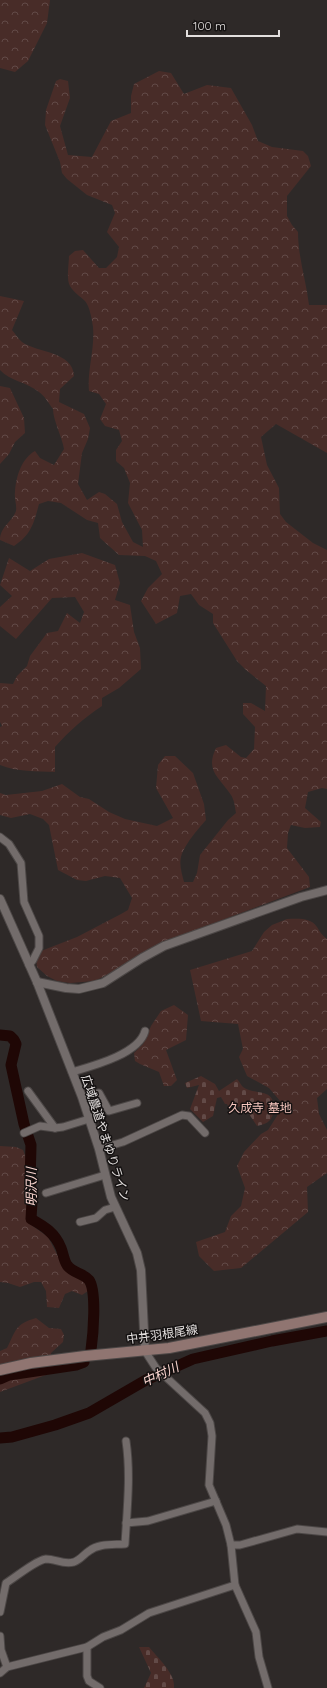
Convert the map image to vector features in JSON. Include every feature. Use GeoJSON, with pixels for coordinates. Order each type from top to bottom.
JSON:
{"type":"FeatureCollection","features":[{"type":"Feature","properties":{"kind":"main road","name":"中井羽根尾線"},"geometry":{"type":"LineString","coordinates":[[0,1370],[31,1363],[77,1357],[169,1348],[327,1317]]}},
{"type":"Feature","properties":{"kind":"street"},"geometry":{"type":"LineString","coordinates":[[0,837],[9,844],[21,863],[24,902],[39,936],[39,948],[29,965]]}},
{"type":"Feature","properties":{"kind":"street"},"geometry":{"type":"LineString","coordinates":[[37,982],[79,989],[103,983],[164,946],[301,897],[327,890]]}},
{"type":"Feature","properties":{"kind":"street","name":"広域農道やまゆりライン"},"geometry":{"type":"LineString","coordinates":[[0,899],[37,982],[82,1097],[99,1149],[115,1207],[130,1235],[141,1270],[145,1351]]}},
{"type":"Feature","properties":{"kind":"street"},"geometry":{"type":"LineString","coordinates":[[72,1072],[97,1064],[130,1050],[143,1036],[145,1031]]}},
{"type":"Feature","properties":{"kind":"street"},"geometry":{"type":"LineString","coordinates":[[28,1091],[55,1128]]}},
{"type":"Feature","properties":{"kind":"street"},"geometry":{"type":"LineString","coordinates":[[82,1097],[99,1093],[109,1111],[137,1103]]}},
{"type":"Feature","properties":{"kind":"street"},"geometry":{"type":"LineString","coordinates":[[99,1149],[123,1142],[182,1115],[189,1116],[205,1133]]}},
{"type":"Feature","properties":{"kind":"street"},"geometry":{"type":"LineString","coordinates":[[24,1133],[40,1126],[55,1128],[89,1120]]}},
{"type":"Feature","properties":{"kind":"street"},"geometry":{"type":"LineString","coordinates":[[46,1193],[105,1175]]}},
{"type":"Feature","properties":{"kind":"street"},"geometry":{"type":"LineString","coordinates":[[80,1222],[96,1218],[106,1210],[115,1207]]}},
{"type":"Feature","properties":{"kind":"street"},"geometry":{"type":"LineString","coordinates":[[145,1351],[156,1368],[204,1413],[210,1423],[212,1436],[209,1485],[231,1545],[235,1585],[256,1632],[260,1657],[268,1688]]}},
{"type":"Feature","properties":{"kind":"street"},"geometry":{"type":"LineString","coordinates":[[0,1612],[6,1583],[41,1560],[48,1559],[64,1563],[73,1562],[82,1558],[88,1551],[96,1546],[125,1544],[129,1476],[129,1457],[126,1441]]}},
{"type":"Feature","properties":{"kind":"street"},"geometry":{"type":"LineString","coordinates":[[126,1522],[148,1521],[216,1501]]}},
{"type":"Feature","properties":{"kind":"street"},"geometry":{"type":"LineString","coordinates":[[231,1545],[240,1545],[297,1529],[327,1532]]}},
{"type":"Feature","properties":{"kind":"street"},"geometry":{"type":"LineString","coordinates":[[0,1673],[6,1667],[87,1647],[121,1630],[149,1613],[235,1585]]}},
{"type":"Feature","properties":{"kind":"street"},"geometry":{"type":"LineString","coordinates":[[0,1636],[6,1667]]}},
{"type":"Feature","properties":{"kind":"street"},"geometry":{"type":"LineString","coordinates":[[87,1647],[87,1676],[90,1681],[100,1688]]}},
{"type":"Feature","properties":{"kind":"green space"},"geometry":{"type":"Polygon","coordinates":[[[0,0],[50,0],[47,23],[28,61],[15,72],[0,68],[0,0]]]}},
{"type":"Feature","properties":{"kind":"green space"},"geometry":{"type":"Polygon","coordinates":[[[159,71],[171,73],[184,94],[207,85],[231,88],[252,125],[258,141],[272,147],[303,151],[308,156],[311,166],[287,196],[287,216],[298,232],[299,250],[309,305],[327,305],[327,453],[276,424],[261,437],[267,465],[279,488],[280,514],[286,522],[313,543],[327,550],[327,789],[322,788],[308,792],[305,808],[321,822],[320,827],[305,828],[291,825],[288,833],[287,848],[309,877],[310,887],[180,936],[95,981],[70,983],[57,981],[47,976],[37,967],[36,959],[41,951],[77,937],[128,910],[132,898],[120,878],[105,876],[86,881],[77,880],[58,870],[49,825],[43,819],[30,814],[11,818],[0,815],[0,793],[6,795],[42,791],[62,784],[80,797],[89,799],[109,812],[125,819],[157,826],[173,818],[156,788],[158,765],[165,756],[175,756],[193,773],[204,804],[206,820],[188,842],[180,860],[184,882],[193,882],[197,873],[200,855],[228,820],[236,813],[232,797],[218,778],[213,768],[213,756],[216,748],[226,745],[241,757],[246,758],[254,749],[255,727],[243,714],[243,703],[251,703],[265,711],[266,686],[237,661],[213,623],[213,614],[199,605],[191,594],[180,596],[177,613],[156,624],[141,601],[148,588],[162,574],[156,561],[145,556],[119,555],[100,538],[98,523],[87,520],[61,503],[48,501],[39,504],[31,528],[20,542],[14,546],[0,540],[4,528],[16,511],[15,494],[17,480],[20,469],[26,459],[35,451],[40,458],[54,465],[64,449],[54,418],[53,409],[45,398],[34,389],[9,377],[0,370],[0,296],[24,301],[12,330],[22,342],[28,346],[61,357],[68,362],[72,368],[74,376],[60,389],[59,402],[84,414],[90,428],[88,439],[82,453],[78,484],[87,500],[99,492],[105,494],[117,504],[122,522],[133,542],[143,547],[142,530],[128,503],[130,483],[124,468],[116,461],[116,450],[122,441],[119,430],[105,426],[100,419],[106,404],[99,394],[89,391],[93,335],[90,314],[87,304],[75,293],[68,279],[69,256],[75,251],[83,250],[99,268],[106,268],[117,257],[119,247],[107,232],[115,213],[112,205],[87,195],[67,179],[62,173],[60,162],[45,125],[46,110],[56,81],[60,79],[68,81],[70,98],[60,126],[68,155],[92,157],[111,121],[131,113],[131,96],[134,84],[159,71]]]}},
{"type":"Feature","properties":{"kind":"green space"},"geometry":{"type":"Polygon","coordinates":[[[0,386],[10,388],[24,418],[25,433],[15,442],[9,454],[0,464],[0,386]]]}},
{"type":"Feature","properties":{"kind":"green space"},"geometry":{"type":"Polygon","coordinates":[[[82,553],[115,565],[120,583],[115,600],[130,605],[134,632],[140,648],[141,669],[119,688],[102,698],[102,706],[77,725],[55,747],[55,772],[20,770],[0,765],[0,727],[2,726],[0,722],[0,683],[13,684],[17,676],[27,666],[30,656],[47,633],[58,631],[67,613],[80,623],[84,612],[75,597],[52,598],[16,639],[0,626],[0,607],[12,596],[0,585],[9,558],[30,571],[49,559],[82,553]]]}},
{"type":"Feature","properties":{"kind":"green space"},"geometry":{"type":"Polygon","coordinates":[[[287,919],[304,919],[311,922],[327,939],[327,1089],[317,1098],[319,1114],[327,1130],[327,1173],[307,1187],[308,1212],[241,1268],[214,1271],[199,1256],[196,1242],[225,1232],[231,1216],[241,1206],[245,1188],[237,1166],[244,1152],[261,1134],[268,1130],[277,1116],[281,1102],[269,1088],[247,1076],[239,1057],[243,1049],[238,1024],[201,1021],[190,970],[252,951],[264,932],[272,925],[287,919]]]}},
{"type":"Feature","properties":{"kind":"green space"},"geometry":{"type":"Polygon","coordinates":[[[174,1005],[188,1015],[186,1040],[166,1050],[177,1080],[171,1086],[164,1086],[159,1072],[135,1061],[134,1053],[143,1044],[151,1026],[161,1011],[174,1005]]]}},
{"type":"Feature","properties":{"kind":"green space","name":"久成寺 墓地"},"geometry":{"type":"Polygon","coordinates":[[[201,1076],[215,1084],[219,1091],[237,1079],[243,1087],[248,1090],[269,1095],[274,1104],[270,1121],[257,1126],[243,1105],[230,1110],[221,1097],[217,1098],[213,1116],[203,1122],[190,1109],[199,1085],[187,1088],[185,1083],[201,1076]]]}},
{"type":"Feature","properties":{"kind":"green space"},"geometry":{"type":"Polygon","coordinates":[[[0,1146],[16,1147],[23,1150],[26,1158],[27,1222],[48,1237],[64,1268],[84,1281],[88,1291],[82,1295],[72,1291],[65,1294],[59,1308],[47,1307],[46,1291],[41,1282],[34,1282],[20,1287],[0,1282],[0,1146]]]}},
{"type":"Feature","properties":{"kind":"green space"},"geometry":{"type":"Polygon","coordinates":[[[36,1318],[49,1328],[61,1329],[64,1335],[63,1342],[51,1353],[51,1373],[0,1392],[0,1351],[7,1348],[20,1325],[36,1318]]]}},
{"type":"Feature","properties":{"kind":"green space"},"geometry":{"type":"Polygon","coordinates":[[[139,1647],[149,1647],[161,1661],[172,1677],[174,1688],[144,1688],[151,1673],[139,1647]]]}},
{"type":"Feature","properties":{"kind":"waterway","name":"明沢川"},"geometry":{"type":"LineString","coordinates":[[0,1035],[10,1036],[16,1044],[11,1065],[24,1124],[31,1145],[31,1219],[45,1227],[56,1238],[69,1268],[89,1280],[94,1303],[91,1350]]}},
{"type":"Feature","properties":{"kind":"waterway","name":"中村川"},"geometry":{"type":"LineString","coordinates":[[0,1438],[12,1437],[55,1425],[89,1413],[146,1380],[193,1359],[272,1341],[327,1331]]}},
{"type":"Feature","properties":{"kind":"waterway","name":"明沢川"},"geometry":{"type":"LineString","coordinates":[[0,1379],[9,1375],[76,1365],[84,1362]]}}]}
